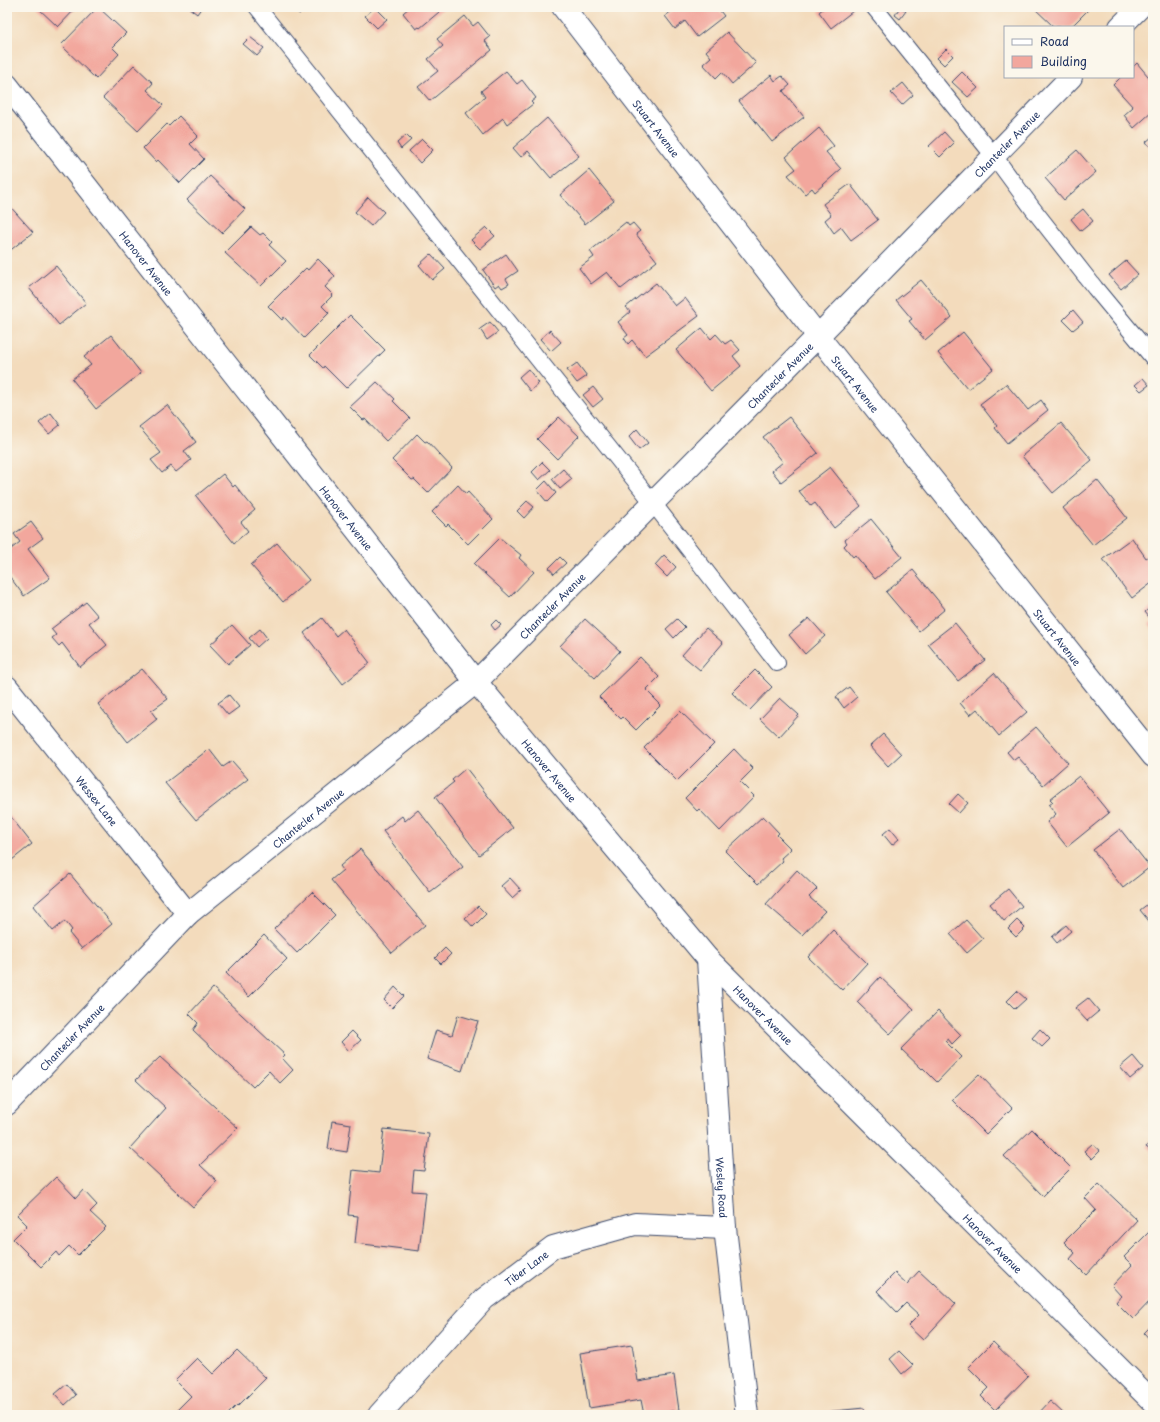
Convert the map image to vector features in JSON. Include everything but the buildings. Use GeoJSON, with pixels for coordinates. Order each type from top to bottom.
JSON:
{"type":"FeatureCollection","features":[{"type":"Feature","properties":{"kind":"street","name":"Stuart Avenue"},"geometry":{"type":"LineString","coordinates":[[563,7],[818,336],[1153,756]]}},
{"type":"Feature","properties":{"kind":"street"},"geometry":{"type":"LineString","coordinates":[[1121,26],[1140,7]]}},
{"type":"Feature","properties":{"kind":"street","name":"Chantecler Avenue"},"geometry":{"type":"LineString","coordinates":[[7,1104],[188,914],[476,682],[818,336],[1070,78]]}},
{"type":"Feature","properties":{"kind":"street","name":"Hanover Avenue"},"geometry":{"type":"LineString","coordinates":[[7,85],[476,682],[708,958],[1153,1402]]}},
{"type":"Feature","properties":{"kind":"street","name":"Wessex Lane"},"geometry":{"type":"LineString","coordinates":[[7,687],[188,914]]}},
{"type":"Feature","properties":{"kind":"street","name":"Wesley Road"},"geometry":{"type":"LineString","coordinates":[[708,958],[725,1228],[747,1415]]}},
{"type":"Feature","properties":{"kind":"street","name":"Tiber Lane"},"geometry":{"type":"LineString","coordinates":[[379,1415],[484,1299],[553,1248],[635,1224],[725,1228]]}},
{"type":"Feature","properties":{"kind":"lane"},"geometry":{"type":"LineString","coordinates":[[257,7],[653,503],[777,663]]}},
{"type":"Feature","properties":{"kind":"lane"},"geometry":{"type":"LineString","coordinates":[[874,7],[994,156],[1042,221],[1153,358]]}}]}
